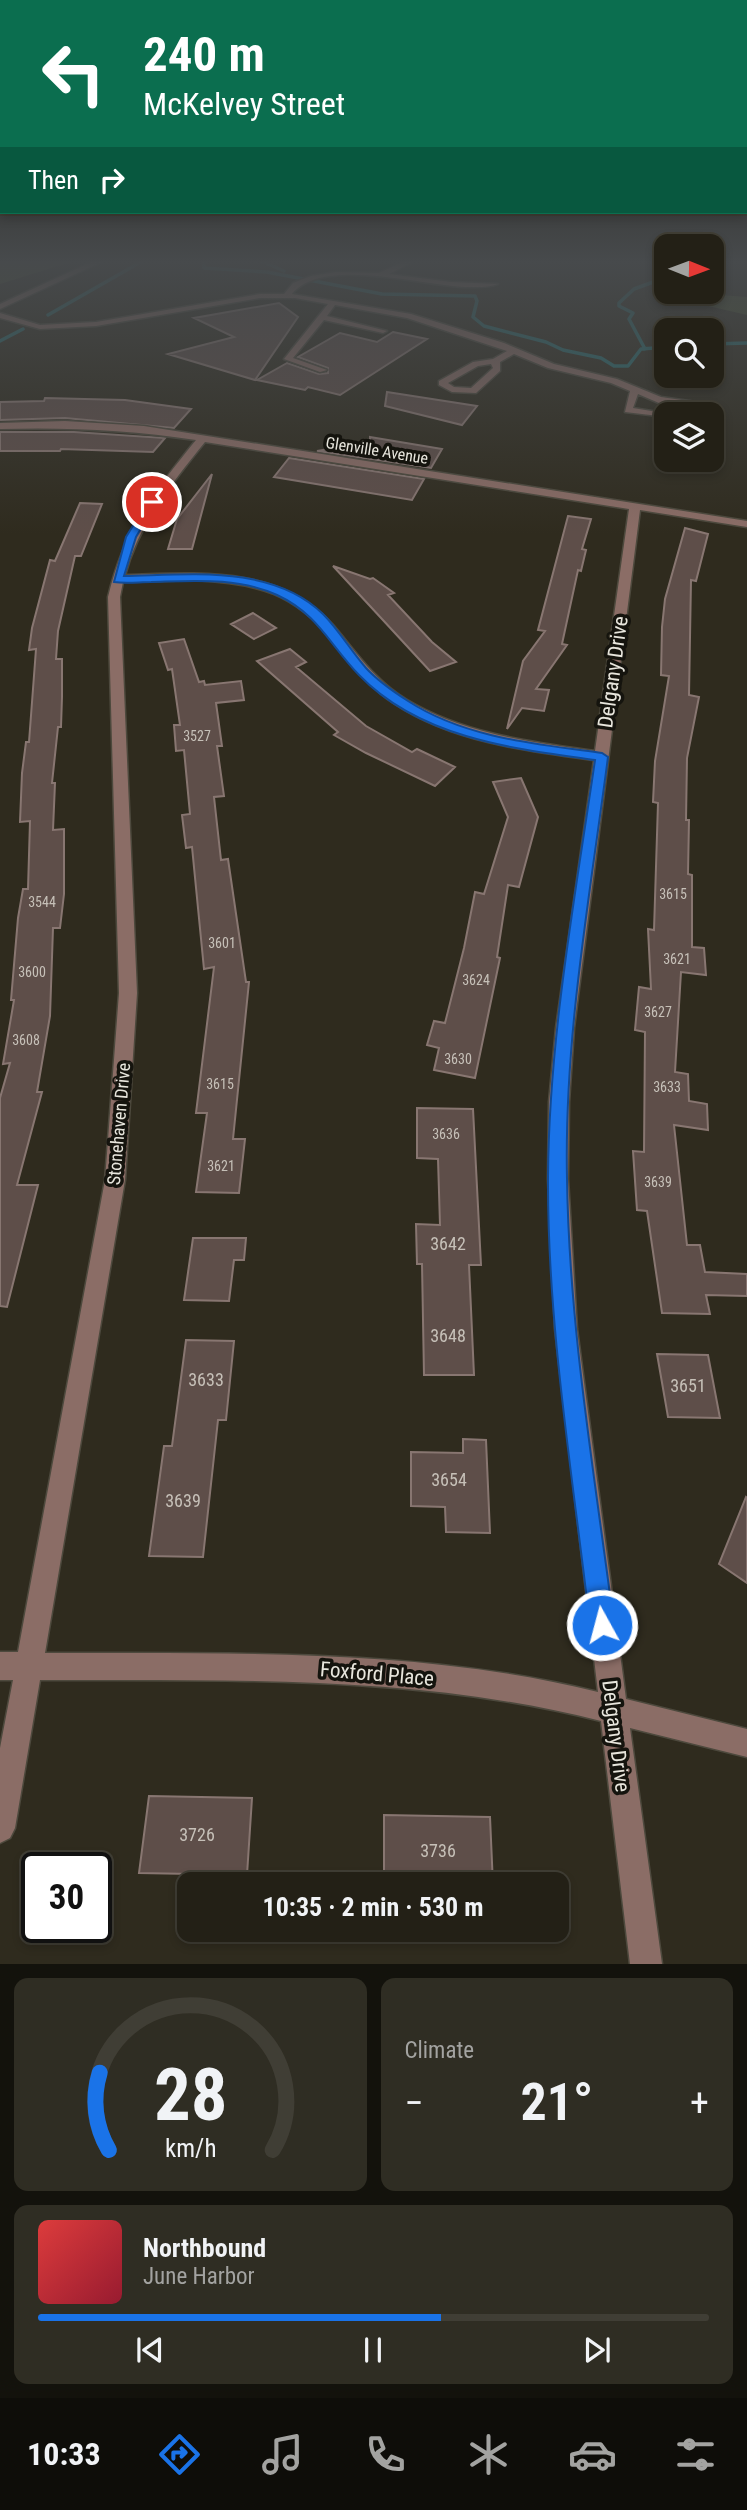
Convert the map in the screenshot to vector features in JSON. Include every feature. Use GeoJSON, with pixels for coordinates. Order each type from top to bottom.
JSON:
{"type":"FeatureCollection","features":[{"type":"Feature","properties":{"kind":"street"},"geometry":{"type":"LineString","coordinates":[[295,351],[288,359],[323,370]]}},
{"type":"Feature","properties":{"kind":"street"},"geometry":{"type":"LineString","coordinates":[[495,361],[497,369],[473,391],[452,389],[442,383],[476,364],[495,361],[513,351]]}},
{"type":"Feature","properties":{"kind":"street"},"geometry":{"type":"LineString","coordinates":[[516,351],[551,366],[614,381],[659,400],[675,402]]}},
{"type":"Feature","properties":{"kind":"street"},"geometry":{"type":"LineString","coordinates":[[635,390],[628,410],[654,413]]}},
{"type":"Feature","properties":{"kind":"street","name":"Glenville Avenue"},"geometry":{"type":"LineString","coordinates":[[0,426],[96,425],[204,438],[747,524]]}},
{"type":"Feature","properties":{"kind":"street","name":"Stonehaven Drive"},"geometry":{"type":"LineString","coordinates":[[0,1828],[115,1180],[128,993],[113,611],[117,579],[123,556],[138,524],[204,438]]}},
{"type":"Feature","properties":{"kind":"street","name":"Delgany Drive"},"geometry":{"type":"LineString","coordinates":[[635,506],[565,1028],[559,1102],[558,1179],[566,1329],[646,1964]]}},
{"type":"Feature","properties":{"kind":"street"},"geometry":{"type":"LineString","coordinates":[[117,579],[209,578],[252,583],[278,591],[299,601],[318,616],[364,673],[404,704],[478,736],[602,757]]}},
{"type":"Feature","properties":{"kind":"street","name":"Foxford Place"},"geometry":{"type":"LineString","coordinates":[[0,1666],[322,1668],[404,1674],[555,1695],[747,1743]]}},
{"type":"Feature","properties":{"kind":"building"},"geometry":{"type":"Polygon","coordinates":[[[181,351],[275,351],[255,380],[168,354],[181,351]]]}},
{"type":"Feature","properties":{"kind":"building"},"geometry":{"type":"Polygon","coordinates":[[[309,351],[409,351],[340,395],[308,387],[305,390],[257,380],[287,363],[319,374],[328,373],[328,368],[298,357],[309,351]]]}},
{"type":"Feature","properties":{"kind":"building"},"geometry":{"type":"Polygon","coordinates":[[[387,392],[477,406],[462,425],[385,406],[387,392]]]}},
{"type":"Feature","properties":{"kind":"building"},"geometry":{"type":"Polygon","coordinates":[[[45,398],[125,400],[191,409],[174,428],[65,418],[0,420],[0,402],[44,401],[45,398]]]}},
{"type":"Feature","properties":{"kind":"building"},"geometry":{"type":"Polygon","coordinates":[[[0,432],[74,432],[165,438],[153,452],[61,449],[0,451],[0,432]]]}},
{"type":"Feature","properties":{"kind":"building"},"geometry":{"type":"Polygon","coordinates":[[[370,437],[442,449],[431,468],[317,451],[370,442],[370,437]]]}},
{"type":"Feature","properties":{"kind":"building"},"geometry":{"type":"Polygon","coordinates":[[[289,458],[424,479],[412,500],[274,477],[289,458]]]}},
{"type":"Feature","properties":{"kind":"building"},"geometry":{"type":"Polygon","coordinates":[[[212,474],[192,549],[168,549],[177,519],[212,474]]]}},
{"type":"Feature","properties":{"kind":"building"},"geometry":{"type":"Polygon","coordinates":[[[80,503],[102,504],[81,556],[75,556],[58,631],[56,659],[62,659],[62,697],[61,727],[58,727],[52,783],[55,783],[53,830],[64,829],[64,894],[60,928],[53,928],[50,1016],[37,1092],[42,1092],[17,1185],[38,1185],[7,1307],[0,1306],[0,1098],[10,1063],[3,1064],[14,1000],[11,1000],[18,918],[23,889],[28,889],[30,821],[20,822],[22,773],[26,742],[29,742],[36,649],[29,650],[50,560],[55,561],[80,503]]]}},
{"type":"Feature","properties":{"kind":"building"},"geometry":{"type":"Polygon","coordinates":[[[568,516],[591,519],[582,549],[586,550],[581,571],[578,570],[562,644],[567,645],[536,689],[549,690],[544,711],[522,708],[507,729],[523,661],[545,631],[538,630],[568,516]]]}},
{"type":"Feature","properties":{"kind":"building"},"geometry":{"type":"Polygon","coordinates":[[[685,528],[708,534],[696,581],[691,580],[689,695],[699,697],[687,758],[686,820],[689,820],[688,874],[692,875],[692,947],[704,948],[706,975],[681,972],[675,1072],[688,1074],[689,1101],[707,1104],[708,1130],[674,1125],[687,1245],[700,1245],[705,1272],[747,1274],[747,1296],[706,1295],[710,1314],[662,1313],[647,1211],[637,1210],[633,1151],[644,1152],[645,1032],[635,1030],[639,987],[651,989],[648,929],[654,930],[658,803],[653,802],[655,761],[669,676],[661,675],[662,627],[665,599],[685,528]]]}},
{"type":"Feature","properties":{"kind":"building"},"geometry":{"type":"Polygon","coordinates":[[[333,566],[373,578],[394,593],[388,595],[432,642],[456,662],[430,671],[333,566]]]}},
{"type":"Feature","properties":{"kind":"building"},"geometry":{"type":"Polygon","coordinates":[[[253,613],[276,628],[254,639],[231,624],[253,613]]]}},
{"type":"Feature","properties":{"kind":"building"},"geometry":{"type":"Polygon","coordinates":[[[184,639],[199,682],[204,681],[205,685],[241,681],[244,700],[216,703],[222,746],[217,746],[224,796],[214,797],[221,860],[228,859],[246,982],[249,982],[233,1139],[245,1139],[239,1193],[196,1192],[207,1113],[196,1113],[214,967],[204,969],[192,847],[186,848],[182,815],[190,814],[184,750],[176,751],[174,725],[180,725],[172,669],[168,670],[159,643],[184,639]]]}},
{"type":"Feature","properties":{"kind":"building"},"geometry":{"type":"Polygon","coordinates":[[[290,649],[306,662],[296,667],[366,726],[412,752],[417,749],[455,767],[435,786],[334,735],[338,732],[257,661],[290,649]]]}},
{"type":"Feature","properties":{"kind":"building"},"geometry":{"type":"Polygon","coordinates":[[[521,778],[538,817],[519,887],[508,885],[497,957],[500,958],[475,1078],[434,1070],[439,1048],[427,1045],[434,1021],[445,1023],[475,892],[484,894],[508,817],[493,782],[521,778]]]}},
{"type":"Feature","properties":{"kind":"building"},"geometry":{"type":"Polygon","coordinates":[[[417,1108],[473,1109],[481,1265],[469,1265],[474,1375],[424,1375],[422,1264],[417,1264],[416,1224],[440,1225],[438,1159],[417,1158],[417,1108]]]}},
{"type":"Feature","properties":{"kind":"building"},"geometry":{"type":"Polygon","coordinates":[[[193,1238],[246,1238],[244,1260],[234,1260],[229,1301],[184,1300],[193,1238]]]}},
{"type":"Feature","properties":{"kind":"building"},"geometry":{"type":"Polygon","coordinates":[[[186,1340],[234,1341],[226,1420],[218,1420],[203,1557],[149,1556],[164,1446],[172,1446],[186,1340]]]}},
{"type":"Feature","properties":{"kind":"building"},"geometry":{"type":"Polygon","coordinates":[[[657,1354],[708,1355],[720,1418],[668,1417],[657,1354]]]}},
{"type":"Feature","properties":{"kind":"building"},"geometry":{"type":"Polygon","coordinates":[[[463,1439],[486,1440],[490,1533],[446,1532],[445,1507],[411,1506],[411,1452],[463,1453],[463,1439]]]}},
{"type":"Feature","properties":{"kind":"building"},"geometry":{"type":"Polygon","coordinates":[[[747,1498],[747,1583],[719,1564],[747,1498]]]}},
{"type":"Feature","properties":{"kind":"building"},"geometry":{"type":"Polygon","coordinates":[[[149,1796],[252,1798],[247,1872],[139,1873],[149,1796]]]}},
{"type":"Feature","properties":{"kind":"building"},"geometry":{"type":"Polygon","coordinates":[[[384,1815],[490,1817],[492,1872],[384,1872],[384,1815]]]}},
{"type":"Feature","properties":{"kind":"waterway"},"geometry":{"type":"LineString","coordinates":[[566,351],[601,358],[614,366],[628,366],[640,351]]}},
{"type":"Feature","properties":{"kind":"route"},"geometry":{"type":"LineString","coordinates":[[152,502],[131,537],[117,579],[225,579],[278,591],[299,601],[318,616],[364,673],[404,704],[478,736],[602,757],[565,1028],[559,1102],[558,1179],[566,1329],[602,1625]]}}]}
